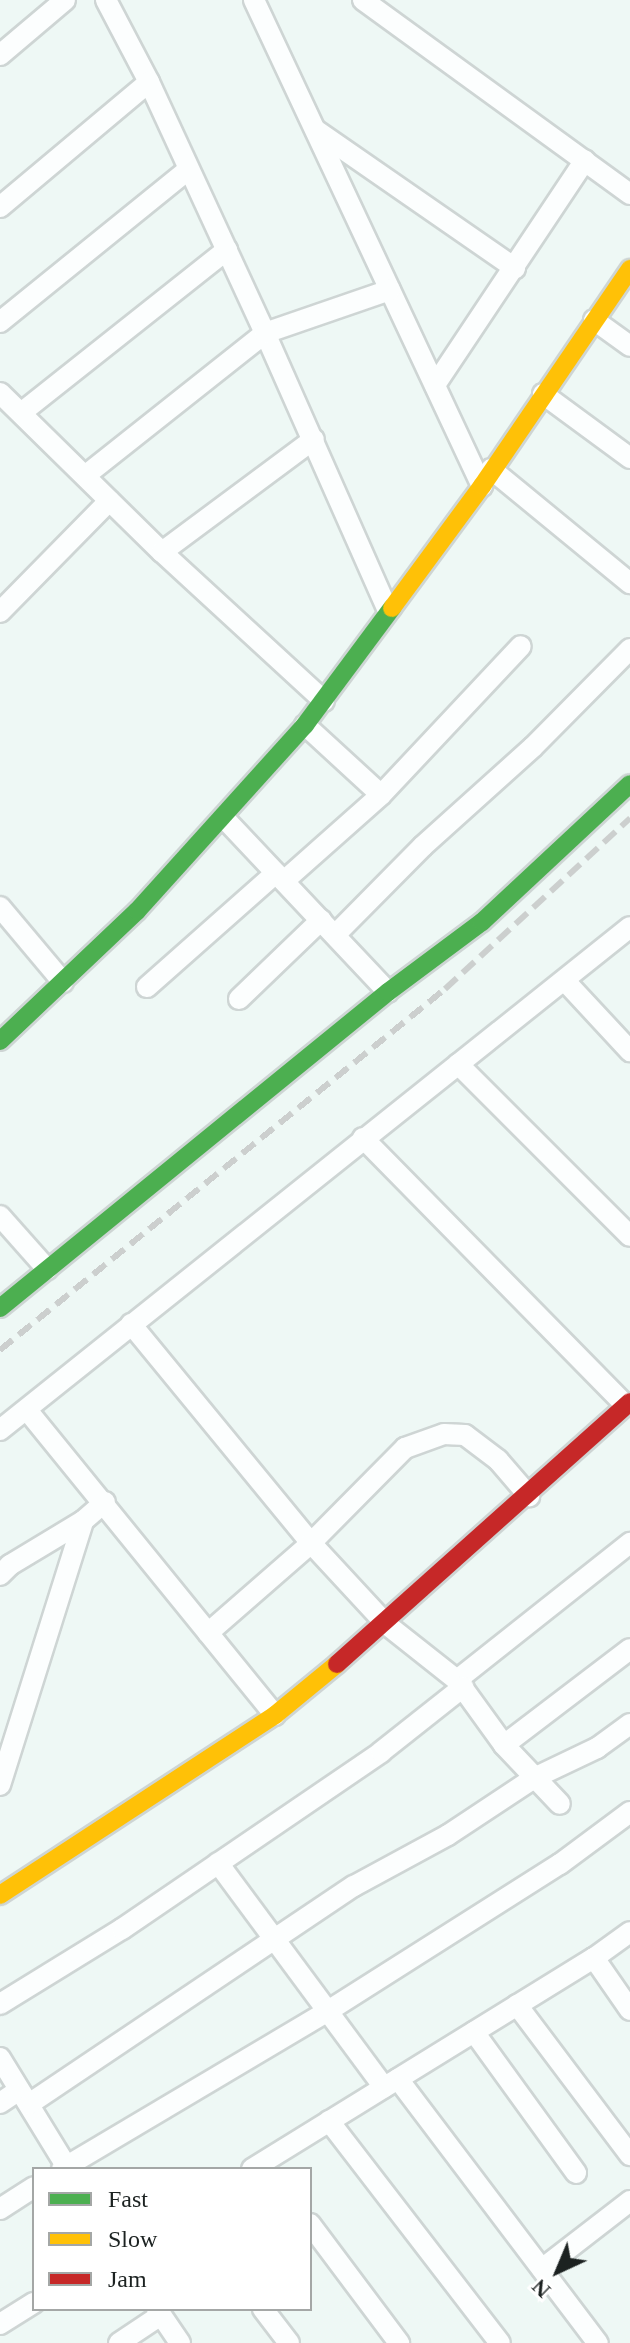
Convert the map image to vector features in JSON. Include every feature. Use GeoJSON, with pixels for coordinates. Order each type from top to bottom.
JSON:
{"type":"FeatureCollection","features":[{"type":"Feature","properties":{"kind":"street"},"geometry":{"type":"LineString","coordinates":[[0,55],[65,0]]}},
{"type":"Feature","properties":{"kind":"street"},"geometry":{"type":"LineString","coordinates":[[106,0],[149,82],[227,250],[388,610]]}},
{"type":"Feature","properties":{"kind":"street"},"geometry":{"type":"LineString","coordinates":[[254,0],[435,385],[487,478],[630,583]]}},
{"type":"Feature","properties":{"kind":"street"},"geometry":{"type":"LineString","coordinates":[[363,0],[630,194]]}},
{"type":"Feature","properties":{"kind":"street"},"geometry":{"type":"LineString","coordinates":[[0,207],[149,82]]}},
{"type":"Feature","properties":{"kind":"street"},"geometry":{"type":"LineString","coordinates":[[315,130],[515,268]]}},
{"type":"Feature","properties":{"kind":"street"},"geometry":{"type":"LineString","coordinates":[[435,385],[585,160]]}},
{"type":"Feature","properties":{"kind":"street"},"geometry":{"type":"LineString","coordinates":[[0,322],[188,170]]}},
{"type":"Feature","properties":{"kind":"street"},"geometry":{"type":"LineString","coordinates":[[21,413],[227,250]]}},
{"type":"Feature","properties":{"kind":"street"},"geometry":{"type":"LineString","coordinates":[[0,1041],[137,911],[305,725],[487,478],[630,269]]}},
{"type":"Feature","properties":{"kind":"street"},"geometry":{"type":"LineString","coordinates":[[86,475],[265,333],[390,290]]}},
{"type":"Feature","properties":{"kind":"street"},"geometry":{"type":"LineString","coordinates":[[594,320],[630,346]]}},
{"type":"Feature","properties":{"kind":"street"},"geometry":{"type":"LineString","coordinates":[[0,393],[162,552],[324,701]]}},
{"type":"Feature","properties":{"kind":"street"},"geometry":{"type":"LineString","coordinates":[[543,394],[630,458]]}},
{"type":"Feature","properties":{"kind":"street"},"geometry":{"type":"LineString","coordinates":[[162,552],[314,439]]}},
{"type":"Feature","properties":{"kind":"street"},"geometry":{"type":"LineString","coordinates":[[5,599],[109,501]]}},
{"type":"Feature","properties":{"kind":"street"},"geometry":{"type":"LineString","coordinates":[[147,987],[381,795],[521,646]]}},
{"type":"Feature","properties":{"kind":"street"},"geometry":{"type":"LineString","coordinates":[[239,999],[423,846],[533,747],[630,649]]}},
{"type":"Feature","properties":{"kind":"street"},"geometry":{"type":"LineString","coordinates":[[305,725],[381,795]]}},
{"type":"Feature","properties":{"kind":"street"},"geometry":{"type":"LineString","coordinates":[[0,1308],[388,992],[482,922],[630,784]]}},
{"type":"Feature","properties":{"kind":"street"},"geometry":{"type":"LineString","coordinates":[[224,818],[388,992]]}},
{"type":"Feature","properties":{"kind":"street"},"geometry":{"type":"LineString","coordinates":[[0,907],[63,982]]}},
{"type":"Feature","properties":{"kind":"street"},"geometry":{"type":"LineString","coordinates":[[0,1430],[630,927]]}},
{"type":"Feature","properties":{"kind":"street"},"geometry":{"type":"LineString","coordinates":[[565,981],[630,1051]]}},
{"type":"Feature","properties":{"kind":"street"},"geometry":{"type":"LineString","coordinates":[[613,1033],[630,1019]]}},
{"type":"Feature","properties":{"kind":"street"},"geometry":{"type":"LineString","coordinates":[[458,1064],[630,1236]]}},
{"type":"Feature","properties":{"kind":"street"},"geometry":{"type":"LineString","coordinates":[[0,1895],[275,1715],[386,1624],[629,1405],[363,1138]]}},
{"type":"Feature","properties":{"kind":"street"},"geometry":{"type":"LineString","coordinates":[[0,1216],[47,1269]]}},
{"type":"Feature","properties":{"kind":"street"},"geometry":{"type":"LineString","coordinates":[[131,1324],[311,1543],[386,1624],[460,1684],[504,1745],[560,1804]]}},
{"type":"Feature","properties":{"kind":"street"},"geometry":{"type":"LineString","coordinates":[[27,1410],[105,1502],[275,1715]]}},
{"type":"Feature","properties":{"kind":"street"},"geometry":{"type":"LineString","coordinates":[[208,1633],[311,1543],[405,1448],[444,1434],[465,1435],[498,1460],[529,1496]]}},
{"type":"Feature","properties":{"kind":"street"},"geometry":{"type":"LineString","coordinates":[[0,1575],[10,1565],[83,1521],[105,1502]]}},
{"type":"Feature","properties":{"kind":"street"},"geometry":{"type":"LineString","coordinates":[[0,1785],[83,1521]]}},
{"type":"Feature","properties":{"kind":"street"},"geometry":{"type":"LineString","coordinates":[[0,2004],[122,1929],[381,1752],[630,1543]]}},
{"type":"Feature","properties":{"kind":"street"},"geometry":{"type":"LineString","coordinates":[[504,1745],[630,1649]]}},
{"type":"Feature","properties":{"kind":"street"},"geometry":{"type":"LineString","coordinates":[[0,2103],[24,2097],[354,1886],[448,1835],[534,1778],[597,1748],[630,1724]]}},
{"type":"Feature","properties":{"kind":"street"},"geometry":{"type":"LineString","coordinates":[[67,2167],[328,2011],[560,1864],[630,1812]]}},
{"type":"Feature","properties":{"kind":"street"},"geometry":{"type":"LineString","coordinates":[[218,1863],[328,2011],[391,2083],[598,2343]]}},
{"type":"Feature","properties":{"kind":"street"},"geometry":{"type":"LineString","coordinates":[[262,2167],[329,2121],[594,1958],[630,1932]]}},
{"type":"Feature","properties":{"kind":"street"},"geometry":{"type":"LineString","coordinates":[[594,1958],[630,2010]]}},
{"type":"Feature","properties":{"kind":"street"},"geometry":{"type":"LineString","coordinates":[[517,2005],[630,2155]]}},
{"type":"Feature","properties":{"kind":"street"},"geometry":{"type":"LineString","coordinates":[[474,2032],[576,2173]]}},
{"type":"Feature","properties":{"kind":"street"},"geometry":{"type":"LineString","coordinates":[[0,2058],[64,2167]]}},
{"type":"Feature","properties":{"kind":"street"},"geometry":{"type":"LineString","coordinates":[[329,2121],[500,2343]]}},
{"type":"Feature","properties":{"kind":"street"},"geometry":{"type":"LineString","coordinates":[[0,2209],[32,2188]]}},
{"type":"Feature","properties":{"kind":"street"},"geometry":{"type":"LineString","coordinates":[[542,2269],[630,2201]]}},
{"type":"Feature","properties":{"kind":"street"},"geometry":{"type":"LineString","coordinates":[[312,2227],[399,2343]]}},
{"type":"Feature","properties":{"kind":"street"},"geometry":{"type":"LineString","coordinates":[[0,2324],[32,2304]]}},
{"type":"Feature","properties":{"kind":"street"},"geometry":{"type":"LineString","coordinates":[[265,2311],[289,2343]]}},
{"type":"Feature","properties":{"kind":"street"},"geometry":{"type":"LineString","coordinates":[[119,2343],[159,2312],[180,2343]]}},
{"type":"Feature","properties":{"kind":"railway"},"geometry":{"type":"LineString","coordinates":[[0,1350],[445,989],[630,818]]}},
{"type":"Feature","properties":{"kind":"traffic: fast"},"geometry":{"type":"LineString","coordinates":[[0,1041],[137,911],[305,725],[392,608]]}},
{"type":"Feature","properties":{"kind":"traffic: fast"},"geometry":{"type":"LineString","coordinates":[[0,1308],[388,992],[482,922],[630,784]]}},
{"type":"Feature","properties":{"kind":"traffic: slow"},"geometry":{"type":"LineString","coordinates":[[392,608],[482,486],[630,269]]}},
{"type":"Feature","properties":{"kind":"traffic: slow"},"geometry":{"type":"LineString","coordinates":[[0,1895],[275,1715],[337,1664]]}},
{"type":"Feature","properties":{"kind":"traffic: jam"},"geometry":{"type":"LineString","coordinates":[[337,1664],[630,1402]]}}]}
